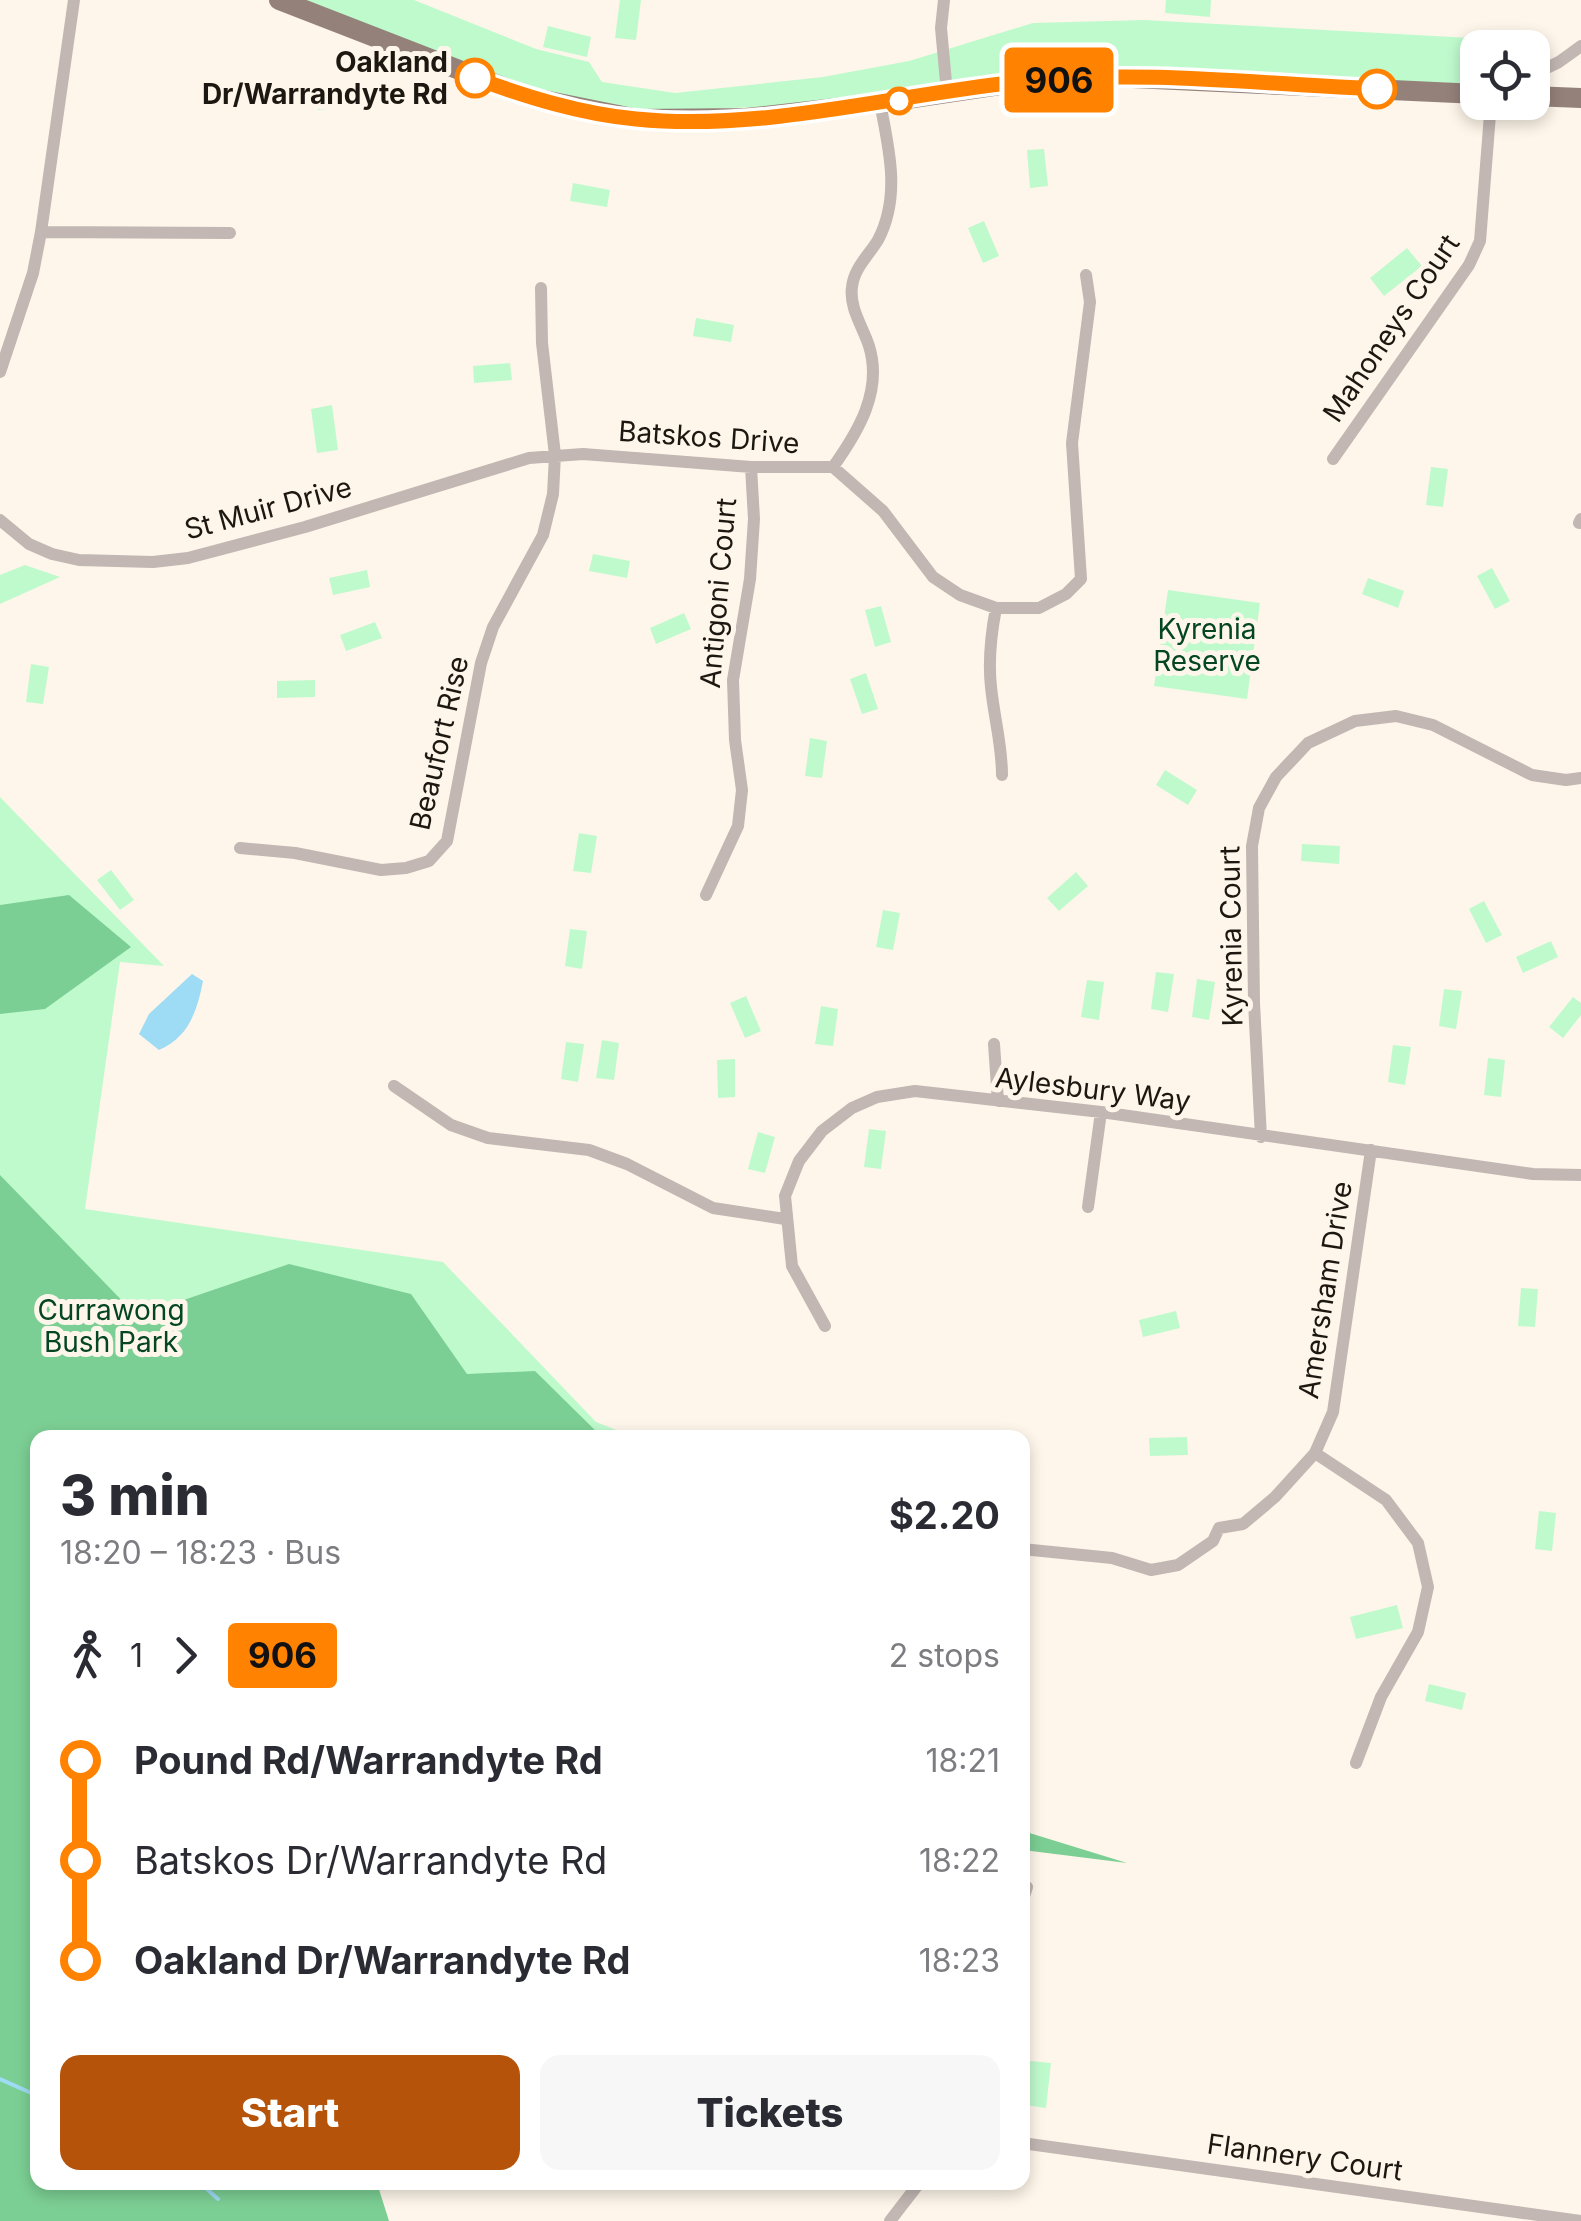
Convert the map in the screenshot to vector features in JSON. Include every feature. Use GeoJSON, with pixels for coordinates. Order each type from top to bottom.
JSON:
{"type":"FeatureCollection","features":[{"type":"Feature","properties":{"kind":"main road"},"geometry":{"type":"LineString","coordinates":[[284,1],[529,98],[638,120],[746,118],[1028,81],[1111,77],[1460,93]]}},
{"type":"Feature","properties":{"kind":"main road"},"geometry":{"type":"LineString","coordinates":[[1550,97],[1581,98]]}},
{"type":"Feature","properties":{"kind":"street"},"geometry":{"type":"LineString","coordinates":[[0,372],[33,273],[42,232],[74,0]]}},
{"type":"Feature","properties":{"kind":"street"},"geometry":{"type":"LineString","coordinates":[[944,0],[941,28],[947,94]]}},
{"type":"Feature","properties":{"kind":"street"},"geometry":{"type":"LineString","coordinates":[[1552,66],[1581,46]]}},
{"type":"Feature","properties":{"kind":"street","name":"Batskos Drive"},"geometry":{"type":"LineString","coordinates":[[555,455],[751,468],[832,468],[862,421],[872,384],[873,364],[854,309],[852,288],[858,269],[882,231],[890,201],[892,160],[880,103]]}},
{"type":"Feature","properties":{"kind":"street","name":"Mahoneys Court"},"geometry":{"type":"LineString","coordinates":[[1333,459],[1480,241],[1490,120]]}},
{"type":"Feature","properties":{"kind":"street"},"geometry":{"type":"LineString","coordinates":[[42,232],[230,234]]}},
{"type":"Feature","properties":{"kind":"street"},"geometry":{"type":"LineString","coordinates":[[832,468],[883,511],[933,577],[960,596],[996,608],[1038,608],[1066,594],[1081,579],[1072,443],[1090,302],[1086,275]]}},
{"type":"Feature","properties":{"kind":"street","name":"Beaufort Rise"},"geometry":{"type":"LineString","coordinates":[[240,848],[294,853],[381,870],[406,868],[429,860],[447,841],[480,663],[493,627],[542,535],[553,494],[555,455],[542,343],[541,288]]}},
{"type":"Feature","properties":{"kind":"street","name":"St Muir Drive"},"geometry":{"type":"LineString","coordinates":[[0,520],[29,544],[52,554],[112,562],[188,558],[529,458],[555,455]]}},
{"type":"Feature","properties":{"kind":"street","name":"Antigoni Court"},"geometry":{"type":"LineString","coordinates":[[706,895],[738,826],[742,790],[733,680],[750,579],[754,518],[751,468]]}},
{"type":"Feature","properties":{"kind":"street"},"geometry":{"type":"LineString","coordinates":[[996,608],[990,639],[990,684],[1002,774]]}},
{"type":"Feature","properties":{"kind":"street","name":"Kyrenia Court"},"geometry":{"type":"LineString","coordinates":[[1261,1137],[1252,846],[1259,808],[1276,777],[1308,743],[1354,721],[1396,716],[1433,724],[1532,775],[1581,778]]}},
{"type":"Feature","properties":{"kind":"street"},"geometry":{"type":"LineString","coordinates":[[994,1044],[998,1102]]}},
{"type":"Feature","properties":{"kind":"street"},"geometry":{"type":"LineString","coordinates":[[394,1086],[451,1125],[488,1138],[588,1150],[627,1164],[713,1208],[784,1219]]}},
{"type":"Feature","properties":{"kind":"street","name":"Aylesbury Way"},"geometry":{"type":"LineString","coordinates":[[825,1326],[792,1266],[784,1196],[799,1161],[822,1131],[852,1108],[877,1097],[914,1091],[1101,1112],[1533,1174],[1581,1175]]}},
{"type":"Feature","properties":{"kind":"street"},"geometry":{"type":"LineString","coordinates":[[1088,1207],[1101,1112]]}},
{"type":"Feature","properties":{"kind":"street","name":"Amersham Drive"},"geometry":{"type":"LineString","coordinates":[[1030,1550],[1112,1558],[1151,1570],[1178,1564],[1212,1541],[1219,1528],[1243,1524],[1316,1453],[1333,1412],[1372,1150]]}},
{"type":"Feature","properties":{"kind":"street"},"geometry":{"type":"LineString","coordinates":[[1316,1453],[1386,1500],[1418,1544],[1428,1587],[1418,1632],[1381,1698],[1356,1763]]}},
{"type":"Feature","properties":{"kind":"street","name":"Flannery Court"},"geometry":{"type":"LineString","coordinates":[[1030,2144],[1581,2221]]}},
{"type":"Feature","properties":{"kind":"street"},"geometry":{"type":"LineString","coordinates":[[890,2221],[914,2190]]}},
{"type":"Feature","properties":{"kind":"green space"},"geometry":{"type":"Polygon","coordinates":[[[305,0],[414,0],[536,49],[589,62],[602,82],[675,93],[823,77],[909,61],[1033,23],[1144,20],[1460,37],[1460,83],[1046,68],[798,105],[644,112],[528,91],[305,0]]]}},
{"type":"Feature","properties":{"kind":"green space"},"geometry":{"type":"Polygon","coordinates":[[[620,0],[641,0],[636,40],[615,38],[620,0]]]}},
{"type":"Feature","properties":{"kind":"green space"},"geometry":{"type":"Polygon","coordinates":[[[1166,0],[1211,0],[1210,17],[1165,13],[1166,0]]]}},
{"type":"Feature","properties":{"kind":"green space"},"geometry":{"type":"Polygon","coordinates":[[[548,26],[591,37],[587,57],[543,47],[548,26]]]}},
{"type":"Feature","properties":{"kind":"green space"},"geometry":{"type":"Polygon","coordinates":[[[352,86],[354,105],[318,110],[316,90],[352,86]]]}},
{"type":"Feature","properties":{"kind":"green space"},"geometry":{"type":"Polygon","coordinates":[[[1044,149],[1048,186],[1030,188],[1027,150],[1044,149]]]}},
{"type":"Feature","properties":{"kind":"green space"},"geometry":{"type":"Polygon","coordinates":[[[573,183],[610,190],[607,207],[570,201],[573,183]]]}},
{"type":"Feature","properties":{"kind":"green space"},"geometry":{"type":"Polygon","coordinates":[[[984,221],[999,256],[983,263],[968,228],[984,221]]]}},
{"type":"Feature","properties":{"kind":"green space"},"geometry":{"type":"Polygon","coordinates":[[[1407,248],[1422,266],[1384,296],[1370,278],[1407,248]]]}},
{"type":"Feature","properties":{"kind":"green space"},"geometry":{"type":"Polygon","coordinates":[[[696,318],[734,325],[731,342],[693,336],[696,318]]]}},
{"type":"Feature","properties":{"kind":"green space"},"geometry":{"type":"Polygon","coordinates":[[[510,363],[512,380],[474,383],[473,366],[510,363]]]}},
{"type":"Feature","properties":{"kind":"green space"},"geometry":{"type":"Polygon","coordinates":[[[332,405],[338,450],[317,453],[311,409],[332,405]]]}},
{"type":"Feature","properties":{"kind":"green space"},"geometry":{"type":"Polygon","coordinates":[[[1431,467],[1448,469],[1443,507],[1426,505],[1431,467]]]}},
{"type":"Feature","properties":{"kind":"green space"},"geometry":{"type":"Polygon","coordinates":[[[593,554],[630,561],[627,578],[589,571],[593,554]]]}},
{"type":"Feature","properties":{"kind":"green space"},"geometry":{"type":"Polygon","coordinates":[[[25,565],[60,577],[0,604],[0,575],[25,565]]]}},
{"type":"Feature","properties":{"kind":"green space"},"geometry":{"type":"Polygon","coordinates":[[[1492,568],[1510,601],[1495,609],[1477,576],[1492,568]]]}},
{"type":"Feature","properties":{"kind":"green space"},"geometry":{"type":"Polygon","coordinates":[[[367,570],[370,587],[333,595],[329,578],[367,570]]]}},
{"type":"Feature","properties":{"kind":"green space"},"geometry":{"type":"Polygon","coordinates":[[[1368,578],[1404,591],[1398,608],[1362,594],[1368,578]]]}},
{"type":"Feature","properties":{"kind":"green space","name":"Kyrenia Reserve"},"geometry":{"type":"Polygon","coordinates":[[[1168,590],[1260,603],[1247,699],[1154,686],[1168,590]]]}},
{"type":"Feature","properties":{"kind":"green space"},"geometry":{"type":"Polygon","coordinates":[[[881,606],[891,642],[875,647],[865,610],[881,606]]]}},
{"type":"Feature","properties":{"kind":"green space"},"geometry":{"type":"Polygon","coordinates":[[[684,613],[691,629],[656,644],[650,628],[684,613]]]}},
{"type":"Feature","properties":{"kind":"green space"},"geometry":{"type":"Polygon","coordinates":[[[375,622],[382,638],[346,651],[340,635],[375,622]]]}},
{"type":"Feature","properties":{"kind":"green space"},"geometry":{"type":"Polygon","coordinates":[[[31,664],[49,667],[43,704],[26,702],[31,664]]]}},
{"type":"Feature","properties":{"kind":"green space"},"geometry":{"type":"Polygon","coordinates":[[[866,673],[878,709],[862,714],[850,679],[866,673]]]}},
{"type":"Feature","properties":{"kind":"green space"},"geometry":{"type":"Polygon","coordinates":[[[315,680],[315,697],[277,698],[277,681],[315,680]]]}},
{"type":"Feature","properties":{"kind":"green space"},"geometry":{"type":"Polygon","coordinates":[[[810,738],[827,741],[822,778],[805,776],[810,738]]]}},
{"type":"Feature","properties":{"kind":"green space"},"geometry":{"type":"Polygon","coordinates":[[[1165,770],[1197,790],[1188,805],[1156,785],[1165,770]]]}},
{"type":"Feature","properties":{"kind":"green space","name":"Currawong Bush Park"},"geometry":{"type":"Polygon","coordinates":[[[0,797],[164,966],[120,962],[85,1209],[443,1262],[596,1422],[616,1430],[30,1430],[30,2190],[0,2221],[0,797]]]}},
{"type":"Feature","properties":{"kind":"green space"},"geometry":{"type":"Polygon","coordinates":[[[579,833],[597,836],[591,873],[573,871],[579,833]]]}},
{"type":"Feature","properties":{"kind":"green space"},"geometry":{"type":"Polygon","coordinates":[[[1302,844],[1340,846],[1339,864],[1301,861],[1302,844]]]}},
{"type":"Feature","properties":{"kind":"green space"},"geometry":{"type":"Polygon","coordinates":[[[111,870],[134,900],[120,910],[97,880],[111,870]]]}},
{"type":"Feature","properties":{"kind":"green space"},"geometry":{"type":"Polygon","coordinates":[[[1076,872],[1088,886],[1059,911],[1047,898],[1076,872]]]}},
{"type":"Feature","properties":{"kind":"green space"},"geometry":{"type":"Polygon","coordinates":[[[69,895],[131,947],[45,1009],[0,1014],[0,905],[69,895]]]}},
{"type":"Feature","properties":{"kind":"green space"},"geometry":{"type":"Polygon","coordinates":[[[1484,901],[1502,935],[1486,943],[1469,909],[1484,901]]]}},
{"type":"Feature","properties":{"kind":"green space"},"geometry":{"type":"Polygon","coordinates":[[[883,910],[900,913],[893,950],[876,947],[883,910]]]}},
{"type":"Feature","properties":{"kind":"green space"},"geometry":{"type":"Polygon","coordinates":[[[570,929],[587,931],[582,969],[565,966],[570,929]]]}},
{"type":"Feature","properties":{"kind":"green space"},"geometry":{"type":"Polygon","coordinates":[[[1551,941],[1558,957],[1523,973],[1516,957],[1551,941]]]}},
{"type":"Feature","properties":{"kind":"green space"},"geometry":{"type":"Polygon","coordinates":[[[1156,972],[1174,974],[1168,1012],[1151,1009],[1156,972]]]}},
{"type":"Feature","properties":{"kind":"green space"},"geometry":{"type":"Polygon","coordinates":[[[1197,979],[1215,982],[1209,1020],[1192,1017],[1197,979]]]}},
{"type":"Feature","properties":{"kind":"green space"},"geometry":{"type":"Polygon","coordinates":[[[1087,980],[1104,982],[1099,1020],[1081,1017],[1087,980]]]}},
{"type":"Feature","properties":{"kind":"green space"},"geometry":{"type":"Polygon","coordinates":[[[1444,989],[1462,991],[1456,1029],[1439,1026],[1444,989]]]}},
{"type":"Feature","properties":{"kind":"green space"},"geometry":{"type":"Polygon","coordinates":[[[746,996],[761,1031],[745,1038],[730,1003],[746,996]]]}},
{"type":"Feature","properties":{"kind":"green space"},"geometry":{"type":"Polygon","coordinates":[[[1573,997],[1581,1003],[1581,1015],[1563,1038],[1549,1027],[1573,997]]]}},
{"type":"Feature","properties":{"kind":"green space"},"geometry":{"type":"Polygon","coordinates":[[[821,1006],[838,1009],[833,1046],[815,1044],[821,1006]]]}},
{"type":"Feature","properties":{"kind":"green space"},"geometry":{"type":"Polygon","coordinates":[[[602,1040],[619,1043],[614,1080],[596,1078],[602,1040]]]}},
{"type":"Feature","properties":{"kind":"green space"},"geometry":{"type":"Polygon","coordinates":[[[566,1042],[584,1044],[578,1082],[561,1079],[566,1042]]]}},
{"type":"Feature","properties":{"kind":"green space"},"geometry":{"type":"Polygon","coordinates":[[[1393,1045],[1411,1047],[1405,1085],[1388,1082],[1393,1045]]]}},
{"type":"Feature","properties":{"kind":"green space"},"geometry":{"type":"Polygon","coordinates":[[[1488,1058],[1505,1060],[1501,1097],[1484,1095],[1488,1058]]]}},
{"type":"Feature","properties":{"kind":"green space"},"geometry":{"type":"Polygon","coordinates":[[[735,1059],[735,1097],[718,1098],[717,1060],[735,1059]]]}},
{"type":"Feature","properties":{"kind":"green space"},"geometry":{"type":"Polygon","coordinates":[[[869,1129],[886,1131],[881,1169],[864,1167],[869,1129]]]}},
{"type":"Feature","properties":{"kind":"green space"},"geometry":{"type":"Polygon","coordinates":[[[758,1132],[775,1137],[765,1173],[748,1169],[758,1132]]]}},
{"type":"Feature","properties":{"kind":"green space"},"geometry":{"type":"Polygon","coordinates":[[[0,1175],[137,1316],[289,1264],[411,1294],[467,1374],[535,1371],[595,1430],[30,1430],[30,2190],[379,2190],[389,2221],[0,2221],[0,1175]]]}},
{"type":"Feature","properties":{"kind":"green space"},"geometry":{"type":"Polygon","coordinates":[[[1521,1288],[1538,1289],[1535,1327],[1518,1326],[1521,1288]]]}},
{"type":"Feature","properties":{"kind":"green space"},"geometry":{"type":"Polygon","coordinates":[[[1176,1311],[1180,1328],[1143,1337],[1139,1320],[1176,1311]]]}},
{"type":"Feature","properties":{"kind":"green space"},"geometry":{"type":"Polygon","coordinates":[[[1187,1437],[1188,1455],[1150,1456],[1149,1438],[1187,1437]]]}},
{"type":"Feature","properties":{"kind":"green space"},"geometry":{"type":"Polygon","coordinates":[[[1539,1511],[1556,1513],[1552,1551],[1535,1549],[1539,1511]]]}},
{"type":"Feature","properties":{"kind":"green space"},"geometry":{"type":"Polygon","coordinates":[[[1397,1605],[1403,1628],[1356,1639],[1350,1617],[1397,1605]]]}},
{"type":"Feature","properties":{"kind":"green space"},"geometry":{"type":"Polygon","coordinates":[[[1429,1684],[1466,1693],[1462,1710],[1425,1701],[1429,1684]]]}},
{"type":"Feature","properties":{"kind":"green space"},"geometry":{"type":"Polygon","coordinates":[[[1030,1833],[1127,1863],[1030,1851],[1030,1833]]]}},
{"type":"Feature","properties":{"kind":"green space"},"geometry":{"type":"Polygon","coordinates":[[[1030,2061],[1051,2063],[1046,2108],[1030,2106],[1030,2061]]]}},
{"type":"Feature","properties":{"kind":"water"},"geometry":{"type":"Polygon","coordinates":[[[192,974],[203,981],[194,1013],[178,1038],[159,1050],[139,1034],[149,1014],[192,974]]]}},
{"type":"Feature","properties":{"kind":"waterway"},"geometry":{"type":"LineString","coordinates":[[0,2079],[30,2092]]}},
{"type":"Feature","properties":{"kind":"waterway"},"geometry":{"type":"LineString","coordinates":[[208,2190],[218,2199]]}},
{"type":"Feature","properties":{"kind":"bus line","name":"906"},"geometry":{"type":"LineString","coordinates":[[475,78],[529,98],[638,120],[746,118],[1028,81],[1111,77],[1377,89]]}},
{"type":"Feature","properties":{"kind":"place","name":"Oakland Dr/Warrandyte Rd"},"geometry":{"type":"Point","coordinates":[475,78]}}]}
